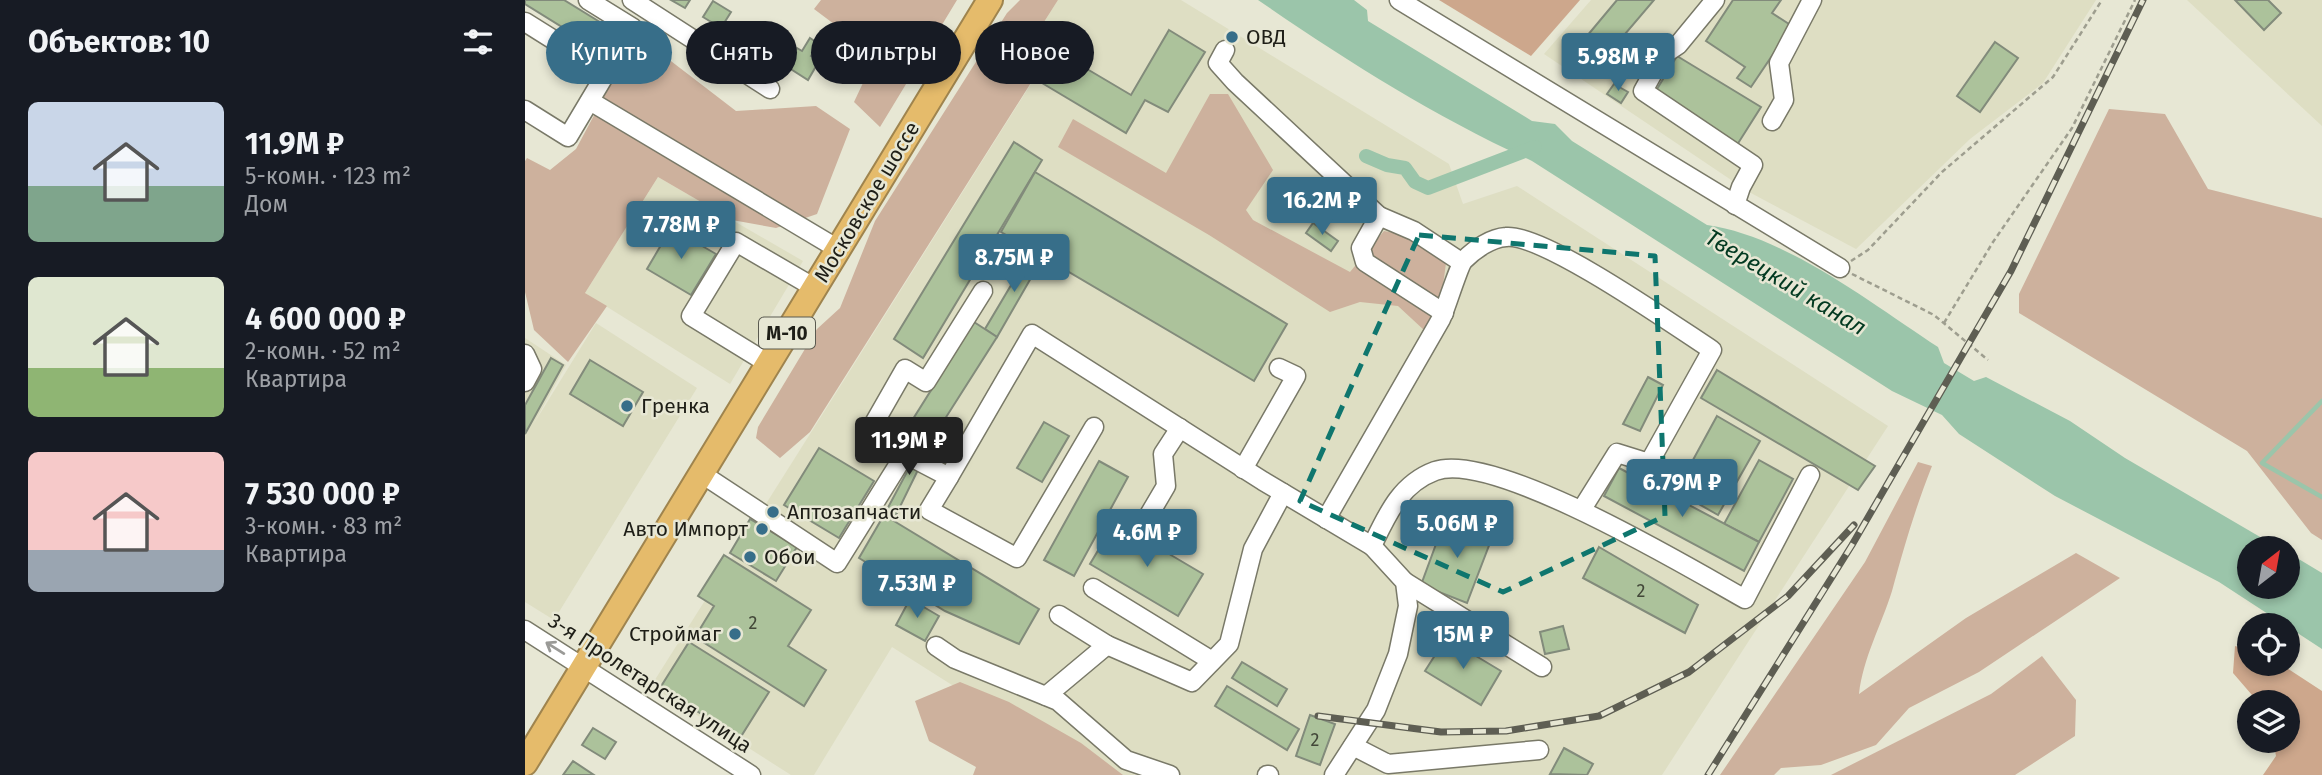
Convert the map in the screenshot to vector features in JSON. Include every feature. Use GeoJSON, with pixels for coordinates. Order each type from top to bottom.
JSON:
{"type":"FeatureCollection","features":[{"type":"Feature","properties":{"kind":"highway","name":"Московское шоссе"},"geometry":{"type":"LineString","coordinates":[[525,763],[990,0]]}},
{"type":"Feature","properties":{"kind":"street"},"geometry":{"type":"LineString","coordinates":[[525,110],[568,137],[633,28],[588,0]]}},
{"type":"Feature","properties":{"kind":"street"},"geometry":{"type":"LineString","coordinates":[[632,0],[770,89]]}},
{"type":"Feature","properties":{"kind":"street"},"geometry":{"type":"LineString","coordinates":[[1399,0],[1840,268]]}},
{"type":"Feature","properties":{"kind":"street"},"geometry":{"type":"LineString","coordinates":[[1715,0],[1678,46],[1663,55],[1643,91],[1753,165],[1735,205]]}},
{"type":"Feature","properties":{"kind":"street"},"geometry":{"type":"LineString","coordinates":[[1772,121],[1784,100],[1779,63],[1812,0]]}},
{"type":"Feature","properties":{"kind":"street"},"geometry":{"type":"LineString","coordinates":[[525,22],[546,35]]}},
{"type":"Feature","properties":{"kind":"street"},"geometry":{"type":"LineString","coordinates":[[1225,50],[1218,63],[1235,82],[1379,216],[1414,231],[1461,262]]}},
{"type":"Feature","properties":{"kind":"street"},"geometry":{"type":"LineString","coordinates":[[590,100],[838,249]]}},
{"type":"Feature","properties":{"kind":"street"},"geometry":{"type":"LineString","coordinates":[[1379,216],[1361,248],[1365,262],[1444,313]]}},
{"type":"Feature","properties":{"kind":"street"},"geometry":{"type":"LineString","coordinates":[[1326,519],[1444,313],[1461,262],[1481,246],[1505,237],[1529,239],[1605,282],[1712,350],[1650,463],[1617,453],[1582,509]]}},
{"type":"Feature","properties":{"kind":"street"},"geometry":{"type":"LineString","coordinates":[[769,364],[691,316],[736,242],[815,288]]}},
{"type":"Feature","properties":{"kind":"street"},"geometry":{"type":"LineString","coordinates":[[949,477],[869,432],[905,369],[926,382],[983,291]]}},
{"type":"Feature","properties":{"kind":"street"},"geometry":{"type":"LineString","coordinates":[[1094,427],[1017,558],[929,510],[1032,334],[1283,493],[1372,546],[1405,582],[1542,667]]}},
{"type":"Feature","properties":{"kind":"street"},"geometry":{"type":"LineString","coordinates":[[525,354],[531,369],[525,382]]}},
{"type":"Feature","properties":{"kind":"street"},"geometry":{"type":"LineString","coordinates":[[1243,468],[1296,376],[1279,368]]}},
{"type":"Feature","properties":{"kind":"street"},"geometry":{"type":"LineString","coordinates":[[1146,520],[1166,485],[1163,454],[1179,428]]}},
{"type":"Feature","properties":{"kind":"street"},"geometry":{"type":"LineString","coordinates":[[702,474],[837,563],[905,454]]}},
{"type":"Feature","properties":{"kind":"street"},"geometry":{"type":"LineString","coordinates":[[1372,546],[1395,500],[1413,483],[1437,471],[1468,468],[1582,509],[1745,599],[1810,475]]}},
{"type":"Feature","properties":{"kind":"street"},"geometry":{"type":"LineString","coordinates":[[1059,615],[1107,645],[1192,682],[1229,644],[1252,549],[1283,493]]}},
{"type":"Feature","properties":{"kind":"street"},"geometry":{"type":"LineString","coordinates":[[1334,775],[1376,710],[1398,654],[1408,606],[1405,582]]}},
{"type":"Feature","properties":{"kind":"street"},"geometry":{"type":"LineString","coordinates":[[1093,588],[1212,661]]}},
{"type":"Feature","properties":{"kind":"street","name":"3-я Пролетарская улица"},"geometry":{"type":"LineString","coordinates":[[525,630],[751,775]]}},
{"type":"Feature","properties":{"kind":"street"},"geometry":{"type":"LineString","coordinates":[[1046,696],[1107,645]]}},
{"type":"Feature","properties":{"kind":"street"},"geometry":{"type":"LineString","coordinates":[[936,646],[955,659],[1058,702],[1126,760],[1170,775]]}},
{"type":"Feature","properties":{"kind":"street"},"geometry":{"type":"LineString","coordinates":[[1353,746],[1388,764],[1539,750]]}},
{"type":"Feature","properties":{"kind":"path"},"geometry":{"type":"LineString","coordinates":[[1840,268],[1868,250],[1942,172],[2053,77],[2102,0]]}},
{"type":"Feature","properties":{"kind":"path"},"geometry":{"type":"LineString","coordinates":[[1944,323],[1993,242],[2072,128],[2135,0]]}},
{"type":"Feature","properties":{"kind":"path"},"geometry":{"type":"LineString","coordinates":[[1840,268],[1934,315],[1988,360]]}},
{"type":"Feature","properties":{"kind":"highlighted area"},"geometry":{"type":"Polygon","coordinates":[[[1419,235],[1655,256],[1665,516],[1503,592],[1300,501],[1419,235]]]}},
{"type":"Feature","properties":{"kind":"shaded area"},"geometry":{"type":"Polygon","coordinates":[[[821,0],[957,0],[944,21],[830,21],[814,9],[821,0]]]}},
{"type":"Feature","properties":{"kind":"shaded area"},"geometry":{"type":"Polygon","coordinates":[[[1020,0],[1058,0],[1045,21],[1002,21],[1020,0]]]}},
{"type":"Feature","properties":{"kind":"shaded area"},"geometry":{"type":"Polygon","coordinates":[[[1058,0],[1181,0],[1449,164],[1463,204],[1517,186],[1888,426],[1662,775],[1094,775],[892,647],[814,775],[791,775],[651,686],[1031,84],[1094,84],[1094,21],[1045,21],[1058,0]]]}},
{"type":"Feature","properties":{"kind":"shaded area"},"geometry":{"type":"Polygon","coordinates":[[[1439,0],[1580,0],[1531,56],[1439,0]]]}},
{"type":"Feature","properties":{"kind":"shaded area"},"geometry":{"type":"Polygon","coordinates":[[[1591,0],[2096,0],[2043,83],[1970,139],[1856,249],[1749,192],[1544,54],[1591,0]]]}},
{"type":"Feature","properties":{"kind":"shaded area"},"geometry":{"type":"Polygon","coordinates":[[[2187,0],[2322,0],[2322,126],[2187,0]]]}},
{"type":"Feature","properties":{"kind":"shaded area"},"geometry":{"type":"Polygon","coordinates":[[[672,62],[686,73],[686,84],[701,84],[736,111],[816,106],[850,129],[817,214],[776,228],[732,220],[658,177],[585,293],[607,306],[568,362],[534,330],[525,292],[525,161],[527,158],[550,170],[576,149],[611,84],[672,84],[672,62]]]}},
{"type":"Feature","properties":{"kind":"shaded area"},"geometry":{"type":"Polygon","coordinates":[[[975,63],[975,84],[1030,84],[810,432],[780,458],[756,438],[758,427],[817,329],[840,308],[875,221],[975,63]]]}},
{"type":"Feature","properties":{"kind":"shaded area"},"geometry":{"type":"Polygon","coordinates":[[[862,84],[906,84],[880,127],[854,102],[862,84]]]}},
{"type":"Feature","properties":{"kind":"shaded area"},"geometry":{"type":"Polygon","coordinates":[[[1210,94],[1228,94],[1273,170],[1246,210],[1253,220],[1350,272],[1384,231],[1404,235],[1446,263],[1442,293],[1425,331],[1398,306],[1360,302],[1330,312],[1209,235],[1058,147],[1073,119],[1166,173],[1210,94]]]}},
{"type":"Feature","properties":{"kind":"shaded area"},"geometry":{"type":"Polygon","coordinates":[[[2109,109],[2165,114],[2208,189],[2322,218],[2322,540],[2311,533],[2247,451],[2019,313],[2019,294],[2109,109]]]}},
{"type":"Feature","properties":{"kind":"shaded area"},"geometry":{"type":"Polygon","coordinates":[[[658,177],[803,261],[730,384],[585,293],[658,177]]]}},
{"type":"Feature","properties":{"kind":"shaded area"},"geometry":{"type":"Polygon","coordinates":[[[596,323],[697,388],[554,620],[525,602],[525,338],[566,365],[533,425],[596,323]]]}},
{"type":"Feature","properties":{"kind":"shaded area"},"geometry":{"type":"Polygon","coordinates":[[[1918,462],[1932,466],[1892,591],[1868,655],[1859,694],[1966,618],[2076,553],[2120,578],[1979,672],[1909,708],[1876,745],[1821,765],[1781,768],[1774,775],[1720,775],[1865,562],[1918,462]]]}},
{"type":"Feature","properties":{"kind":"shaded area"},"geometry":{"type":"Polygon","coordinates":[[[2235,646],[2237,676],[2299,676],[2322,691],[2322,775],[2263,775],[2275,753],[2300,753],[2300,690],[2248,690],[2233,673],[2235,646]]]}},
{"type":"Feature","properties":{"kind":"shaded area"},"geometry":{"type":"Polygon","coordinates":[[[2042,656],[2076,700],[2075,736],[2015,775],[1831,775],[1991,694],[2042,656]]]}},
{"type":"Feature","properties":{"kind":"shaded area"},"geometry":{"type":"Polygon","coordinates":[[[960,682],[1009,702],[1081,743],[1123,775],[973,775],[976,767],[929,741],[915,701],[960,682]]]}},
{"type":"Feature","properties":{"kind":"water","name":"Тверецкий канал"},"geometry":{"type":"Polygon","coordinates":[[[1258,0],[1354,0],[1367,10],[1368,21],[1532,121],[1555,124],[1572,141],[1707,225],[1737,232],[1797,257],[1857,292],[1938,347],[1944,363],[1974,381],[1986,377],[2070,421],[2125,458],[2258,536],[2237,536],[2237,594],[2055,496],[1959,434],[1942,415],[1892,391],[1532,161],[1461,126],[1324,44],[1258,0]]]}},
{"type":"Feature","properties":{"kind":"water"},"geometry":{"type":"Polygon","coordinates":[[[2300,560],[2322,573],[2322,649],[2300,635],[2300,613],[2267,613],[2245,599],[2300,599],[2300,560]]]}},
{"type":"Feature","properties":{"kind":"building"},"geometry":{"type":"Polygon","coordinates":[[[525,0],[564,0],[598,21],[552,21],[525,4],[525,0]]]}},
{"type":"Feature","properties":{"kind":"building"},"geometry":{"type":"Polygon","coordinates":[[[671,0],[690,0],[685,8],[671,0]]]}},
{"type":"Feature","properties":{"kind":"building"},"geometry":{"type":"Polygon","coordinates":[[[1617,0],[1654,0],[1608,54],[1587,36],[1617,0]]]}},
{"type":"Feature","properties":{"kind":"building"},"geometry":{"type":"Polygon","coordinates":[[[1733,0],[1781,0],[1772,13],[1792,26],[1751,87],[1737,78],[1745,67],[1706,41],[1733,0]]]}},
{"type":"Feature","properties":{"kind":"building"},"geometry":{"type":"Polygon","coordinates":[[[2235,0],[2268,0],[2281,13],[2264,30],[2235,0]]]}},
{"type":"Feature","properties":{"kind":"building"},"geometry":{"type":"Polygon","coordinates":[[[713,1],[731,12],[725,21],[710,21],[703,17],[713,1]]]}},
{"type":"Feature","properties":{"kind":"building"},"geometry":{"type":"Polygon","coordinates":[[[1169,30],[1205,52],[1168,112],[1145,100],[1126,133],[1044,84],[1094,84],[1094,73],[1131,95],[1169,30]]]}},
{"type":"Feature","properties":{"kind":"building"},"geometry":{"type":"Polygon","coordinates":[[[811,39],[811,75],[808,80],[797,73],[797,48],[802,51],[811,39]]]}},
{"type":"Feature","properties":{"kind":"building"},"geometry":{"type":"Polygon","coordinates":[[[1995,42],[2018,58],[1980,112],[1957,96],[1995,42]]]}},
{"type":"Feature","properties":{"kind":"building"},"geometry":{"type":"Polygon","coordinates":[[[1677,56],[1761,107],[1737,145],[1654,94],[1677,56]]]}},
{"type":"Feature","properties":{"kind":"building"},"geometry":{"type":"Polygon","coordinates":[[[1614,84],[1628,92],[1621,103],[1607,94],[1614,84]]]}},
{"type":"Feature","properties":{"kind":"building"},"geometry":{"type":"Polygon","coordinates":[[[1014,142],[1042,160],[923,358],[894,339],[1014,142]]]}},
{"type":"Feature","properties":{"kind":"building"},"geometry":{"type":"Polygon","coordinates":[[[1035,172],[1287,324],[1254,381],[1001,232],[1035,172]]]}},
{"type":"Feature","properties":{"kind":"building"},"geometry":{"type":"Polygon","coordinates":[[[1313,223],[1338,241],[1331,251],[1306,233],[1313,223]]]}},
{"type":"Feature","properties":{"kind":"building"},"geometry":{"type":"Polygon","coordinates":[[[671,228],[716,254],[691,295],[647,269],[671,228]]]}},
{"type":"Feature","properties":{"kind":"building"},"geometry":{"type":"Polygon","coordinates":[[[1032,250],[1043,257],[997,337],[985,329],[1032,250]]]}},
{"type":"Feature","properties":{"kind":"building"},"geometry":{"type":"Polygon","coordinates":[[[974,322],[997,337],[936,433],[913,419],[974,322]]]}},
{"type":"Feature","properties":{"kind":"building"},"geometry":{"type":"Polygon","coordinates":[[[551,358],[563,365],[525,434],[525,405],[551,358]]]}},
{"type":"Feature","properties":{"kind":"building"},"geometry":{"type":"Polygon","coordinates":[[[590,360],[643,392],[623,426],[570,394],[590,360]]]}},
{"type":"Feature","properties":{"kind":"building"},"geometry":{"type":"Polygon","coordinates":[[[1717,370],[1875,466],[1858,490],[1701,398],[1717,370]]]}},
{"type":"Feature","properties":{"kind":"building"},"geometry":{"type":"Polygon","coordinates":[[[1648,377],[1663,385],[1640,431],[1623,424],[1648,377]]]}},
{"type":"Feature","properties":{"kind":"building"},"geometry":{"type":"Polygon","coordinates":[[[1717,416],[1760,441],[1718,515],[1676,491],[1717,416]]]}},
{"type":"Feature","properties":{"kind":"building"},"geometry":{"type":"Polygon","coordinates":[[[1044,422],[1069,436],[1042,482],[1017,468],[1044,422]]]}},
{"type":"Feature","properties":{"kind":"building"},"geometry":{"type":"Polygon","coordinates":[[[930,429],[936,433],[893,521],[884,515],[930,429]]]}},
{"type":"Feature","properties":{"kind":"building"},"geometry":{"type":"Polygon","coordinates":[[[819,448],[874,481],[839,538],[784,505],[819,448]]]}},
{"type":"Feature","properties":{"kind":"building"},"geometry":{"type":"Polygon","coordinates":[[[1759,460],[1793,479],[1759,542],[1724,524],[1759,460]]]}},
{"type":"Feature","properties":{"kind":"building"},"geometry":{"type":"Polygon","coordinates":[[[1099,461],[1128,477],[1074,576],[1044,560],[1099,461]]]}},
{"type":"Feature","properties":{"kind":"building"},"geometry":{"type":"Polygon","coordinates":[[[1619,468],[1759,542],[1744,571],[1604,496],[1619,468]]]}},
{"type":"Feature","properties":{"kind":"building"},"geometry":{"type":"Polygon","coordinates":[[[884,515],[1039,609],[1019,644],[945,611],[859,558],[884,515]]]}},
{"type":"Feature","properties":{"kind":"building"},"geometry":{"type":"Polygon","coordinates":[[[1446,517],[1493,535],[1467,603],[1421,585],[1446,517]]]}},
{"type":"Feature","properties":{"kind":"building"},"geometry":{"type":"Polygon","coordinates":[[[750,519],[797,547],[776,581],[730,553],[750,519]]]}},
{"type":"Feature","properties":{"kind":"building"},"geometry":{"type":"Polygon","coordinates":[[[1115,522],[1203,574],[1178,616],[1090,564],[1115,522]]]}},
{"type":"Feature","properties":{"kind":"building"},"geometry":{"type":"Polygon","coordinates":[[[1599,547],[1698,605],[1685,633],[1583,578],[1599,547]]]}},
{"type":"Feature","properties":{"kind":"building"},"geometry":{"type":"Polygon","coordinates":[[[724,555],[811,610],[788,646],[826,670],[804,706],[695,637],[714,606],[698,596],[724,555]]]}},
{"type":"Feature","properties":{"kind":"building"},"geometry":{"type":"Polygon","coordinates":[[[910,599],[939,616],[925,641],[896,625],[910,599]]]}},
{"type":"Feature","properties":{"kind":"building"},"geometry":{"type":"Polygon","coordinates":[[[1563,626],[1569,649],[1545,654],[1540,632],[1563,626]]]}},
{"type":"Feature","properties":{"kind":"building"},"geometry":{"type":"Polygon","coordinates":[[[1446,638],[1501,671],[1481,705],[1425,671],[1446,638]]]}},
{"type":"Feature","properties":{"kind":"building"},"geometry":{"type":"Polygon","coordinates":[[[689,642],[769,692],[740,738],[660,688],[689,642]]]}},
{"type":"Feature","properties":{"kind":"building"},"geometry":{"type":"Polygon","coordinates":[[[1242,662],[1287,689],[1277,706],[1232,678],[1242,662]]]}},
{"type":"Feature","properties":{"kind":"building"},"geometry":{"type":"Polygon","coordinates":[[[1227,686],[1299,729],[1287,750],[1215,706],[1227,686]]]}},
{"type":"Feature","properties":{"kind":"building"},"geometry":{"type":"Polygon","coordinates":[[[1310,715],[1335,724],[1320,765],[1296,756],[1310,715]]]}},
{"type":"Feature","properties":{"kind":"building"},"geometry":{"type":"Polygon","coordinates":[[[593,728],[616,742],[605,759],[582,745],[593,728]]]}},
{"type":"Feature","properties":{"kind":"building"},"geometry":{"type":"Polygon","coordinates":[[[1564,748],[1593,764],[1587,775],[1550,774],[1564,748]]]}},
{"type":"Feature","properties":{"kind":"building"},"geometry":{"type":"Polygon","coordinates":[[[573,761],[594,775],[563,775],[573,761]]]}},
{"type":"Feature","properties":{"kind":"waterway"},"geometry":{"type":"LineString","coordinates":[[1366,156],[1387,165],[1405,168],[1415,182],[1428,188],[1535,147]]}},
{"type":"Feature","properties":{"kind":"waterway"},"geometry":{"type":"LineString","coordinates":[[2322,401],[2262,463],[2322,497]]}},
{"type":"Feature","properties":{"kind":"railway"},"geometry":{"type":"LineString","coordinates":[[1708,775],[1852,545],[2011,271],[2143,0]]}},
{"type":"Feature","properties":{"kind":"railway"},"geometry":{"type":"LineString","coordinates":[[1318,716],[1441,732],[1506,731],[1599,716],[1689,672],[1788,596],[1854,525]]}},
{"type":"Feature","properties":{"kind":"place","name":"ОВД"},"geometry":{"type":"Point","coordinates":[1232,37]}},
{"type":"Feature","properties":{"kind":"place","name":"Гренка"},"geometry":{"type":"Point","coordinates":[627,406]}},
{"type":"Feature","properties":{"kind":"place","name":"Аптозапчасти"},"geometry":{"type":"Point","coordinates":[773,512]}},
{"type":"Feature","properties":{"kind":"place","name":"Авто Импорт"},"geometry":{"type":"Point","coordinates":[762,529]}},
{"type":"Feature","properties":{"kind":"place","name":"Обои"},"geometry":{"type":"Point","coordinates":[750,557]}},
{"type":"Feature","properties":{"kind":"place","name":"Строймаг"},"geometry":{"type":"Point","coordinates":[735,634]}}]}
